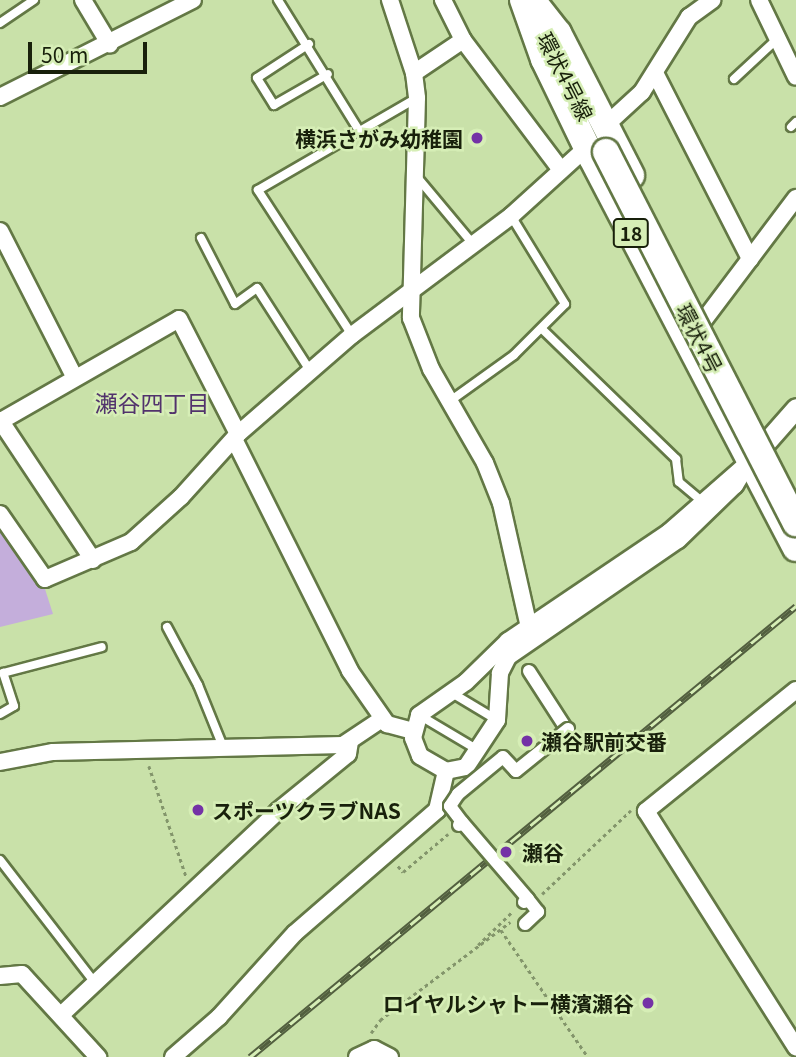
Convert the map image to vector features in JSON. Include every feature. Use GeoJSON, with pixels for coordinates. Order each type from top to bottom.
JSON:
{"type":"FeatureCollection","features":[{"type":"Feature","properties":{"kind":"main road","name":"18"},"geometry":{"type":"LineString","coordinates":[[528,0],[558,33],[704,320],[707,353],[749,462],[795,538]]}},
{"type":"Feature","properties":{"kind":"main road","name":"環状4号線"},"geometry":{"type":"LineString","coordinates":[[528,0],[596,150]]}},
{"type":"Feature","properties":{"kind":"main road","name":"18"},"geometry":{"type":"LineString","coordinates":[[596,150],[707,353],[766,440],[796,498]]}},
{"type":"Feature","properties":{"kind":"main road","name":"環状4号"},"geometry":{"type":"LineString","coordinates":[[596,150],[795,538]]}},
{"type":"Feature","properties":{"kind":"street"},"geometry":{"type":"LineString","coordinates":[[83,0],[110,45]]}},
{"type":"Feature","properties":{"kind":"street"},"geometry":{"type":"LineString","coordinates":[[0,97],[110,45],[193,0]]}},
{"type":"Feature","properties":{"kind":"street"},"geometry":{"type":"LineString","coordinates":[[390,0],[414,73],[417,98],[417,176],[408,293],[419,344],[501,503],[529,626]]}},
{"type":"Feature","properties":{"kind":"street"},"geometry":{"type":"LineString","coordinates":[[443,0],[463,40],[561,170]]}},
{"type":"Feature","properties":{"kind":"street"},"geometry":{"type":"LineString","coordinates":[[606,125],[654,74],[689,16],[712,0]]}},
{"type":"Feature","properties":{"kind":"street"},"geometry":{"type":"LineString","coordinates":[[759,0],[796,77]]}},
{"type":"Feature","properties":{"kind":"street"},"geometry":{"type":"LineString","coordinates":[[414,73],[463,40]]}},
{"type":"Feature","properties":{"kind":"street"},"geometry":{"type":"LineString","coordinates":[[654,74],[750,258]]}},
{"type":"Feature","properties":{"kind":"street"},"geometry":{"type":"LineString","coordinates":[[0,514],[45,579],[131,542],[181,497],[236,436],[352,335],[511,216],[561,170],[596,150]]}},
{"type":"Feature","properties":{"kind":"street"},"geometry":{"type":"LineString","coordinates":[[704,320],[796,198]]}},
{"type":"Feature","properties":{"kind":"street"},"geometry":{"type":"LineString","coordinates":[[0,231],[74,376]]}},
{"type":"Feature","properties":{"kind":"street"},"geometry":{"type":"LineString","coordinates":[[93,560],[1,421],[74,376],[179,319],[321,619],[382,719],[392,728],[412,731]]}},
{"type":"Feature","properties":{"kind":"street"},"geometry":{"type":"LineString","coordinates":[[749,462],[704,503],[650,545],[497,649],[466,682],[419,715],[412,731],[420,756],[446,771],[466,767],[497,720],[501,703],[500,673],[508,657],[678,541],[735,485],[766,440],[796,408]]}},
{"type":"Feature","properties":{"kind":"street"},"geometry":{"type":"LineString","coordinates":[[528,907],[450,806],[503,757],[516,771],[568,730],[529,671]]}},
{"type":"Feature","properties":{"kind":"street"},"geometry":{"type":"LineString","coordinates":[[466,682],[486,684],[501,703]]}},
{"type":"Feature","properties":{"kind":"street"},"geometry":{"type":"LineString","coordinates":[[796,690],[648,806],[647,816],[796,1046]]}},
{"type":"Feature","properties":{"kind":"street"},"geometry":{"type":"LineString","coordinates":[[0,762],[53,752],[351,742],[382,719]]}},
{"type":"Feature","properties":{"kind":"street"},"geometry":{"type":"LineString","coordinates":[[61,1015],[278,811],[348,754],[351,742]]}},
{"type":"Feature","properties":{"kind":"street"},"geometry":{"type":"LineString","coordinates":[[173,1057],[234,1002],[295,933],[437,810],[446,771]]}},
{"type":"Feature","properties":{"kind":"street"},"geometry":{"type":"LineString","coordinates":[[0,976],[22,974],[98,1057]]}},
{"type":"Feature","properties":{"kind":"street"},"geometry":{"type":"LineString","coordinates":[[357,1057],[374,1049],[390,1057]]}},
{"type":"Feature","properties":{"kind":"lane"},"geometry":{"type":"LineString","coordinates":[[0,23],[34,0]]}},
{"type":"Feature","properties":{"kind":"lane"},"geometry":{"type":"LineString","coordinates":[[278,0],[328,74],[358,129]]}},
{"type":"Feature","properties":{"kind":"lane"},"geometry":{"type":"LineString","coordinates":[[734,79],[777,39]]}},
{"type":"Feature","properties":{"kind":"lane"},"geometry":{"type":"LineString","coordinates":[[309,44],[257,78],[274,105],[328,74]]}},
{"type":"Feature","properties":{"kind":"lane"},"geometry":{"type":"LineString","coordinates":[[352,335],[258,190],[358,129],[417,98]]}},
{"type":"Feature","properties":{"kind":"lane"},"geometry":{"type":"LineString","coordinates":[[417,176],[473,244]]}},
{"type":"Feature","properties":{"kind":"lane"},"geometry":{"type":"LineString","coordinates":[[450,401],[542,329],[565,304],[511,216]]}},
{"type":"Feature","properties":{"kind":"lane"},"geometry":{"type":"LineString","coordinates":[[201,238],[235,304],[257,288],[311,372]]}},
{"type":"Feature","properties":{"kind":"lane"},"geometry":{"type":"LineString","coordinates":[[542,329],[676,459],[679,482],[704,503]]}},
{"type":"Feature","properties":{"kind":"lane"},"geometry":{"type":"LineString","coordinates":[[167,626],[198,685],[223,747]]}},
{"type":"Feature","properties":{"kind":"lane"},"geometry":{"type":"LineString","coordinates":[[0,714],[14,706],[3,673],[102,647]]}},
{"type":"Feature","properties":{"kind":"lane"},"geometry":{"type":"LineString","coordinates":[[452,693],[497,720]]}},
{"type":"Feature","properties":{"kind":"lane"},"geometry":{"type":"LineString","coordinates":[[419,715],[478,750]]}},
{"type":"Feature","properties":{"kind":"lane"},"geometry":{"type":"LineString","coordinates":[[0,860],[95,984]]}},
{"type":"Feature","properties":{"kind":"path"},"geometry":{"type":"LineString","coordinates":[[144,750],[191,892]]}},
{"type":"Feature","properties":{"kind":"path"},"geometry":{"type":"LineString","coordinates":[[370,1034],[380,1020],[528,907],[631,810],[648,806]]}},
{"type":"Feature","properties":{"kind":"path"},"geometry":{"type":"LineString","coordinates":[[386,853],[403,872],[461,823]]}},
{"type":"Feature","properties":{"kind":"path"},"geometry":{"type":"LineString","coordinates":[[477,948],[481,938],[528,907]]}},
{"type":"Feature","properties":{"kind":"path"},"geometry":{"type":"LineString","coordinates":[[501,930],[587,1057]]}},
{"type":"Feature","properties":{"kind":"shaded area"},"geometry":{"type":"Polygon","coordinates":[[[0,520],[44,586],[53,614],[0,627],[0,520]]]}},
{"type":"Feature","properties":{"kind":"railway"},"geometry":{"type":"LineString","coordinates":[[250,1057],[796,606]]}},
{"type":"Feature","properties":{"kind":"place","name":"横浜さがみ幼稚園"},"geometry":{"type":"Point","coordinates":[477,138]}},
{"type":"Feature","properties":{"kind":"place","name":"瀬谷駅前交番"},"geometry":{"type":"Point","coordinates":[527,741]}},
{"type":"Feature","properties":{"kind":"place","name":"スポーツクラブNAS"},"geometry":{"type":"Point","coordinates":[198,810]}},
{"type":"Feature","properties":{"kind":"place","name":"瀬谷"},"geometry":{"type":"Point","coordinates":[506,852]}},
{"type":"Feature","properties":{"kind":"place","name":"ロイヤルシャトー横濱瀬谷"},"geometry":{"type":"Point","coordinates":[648,1003]}},
{"type":"Feature","properties":{"kind":"district","name":"瀬谷四丁目"},"geometry":{"type":"Point","coordinates":[152,402]}}]}
